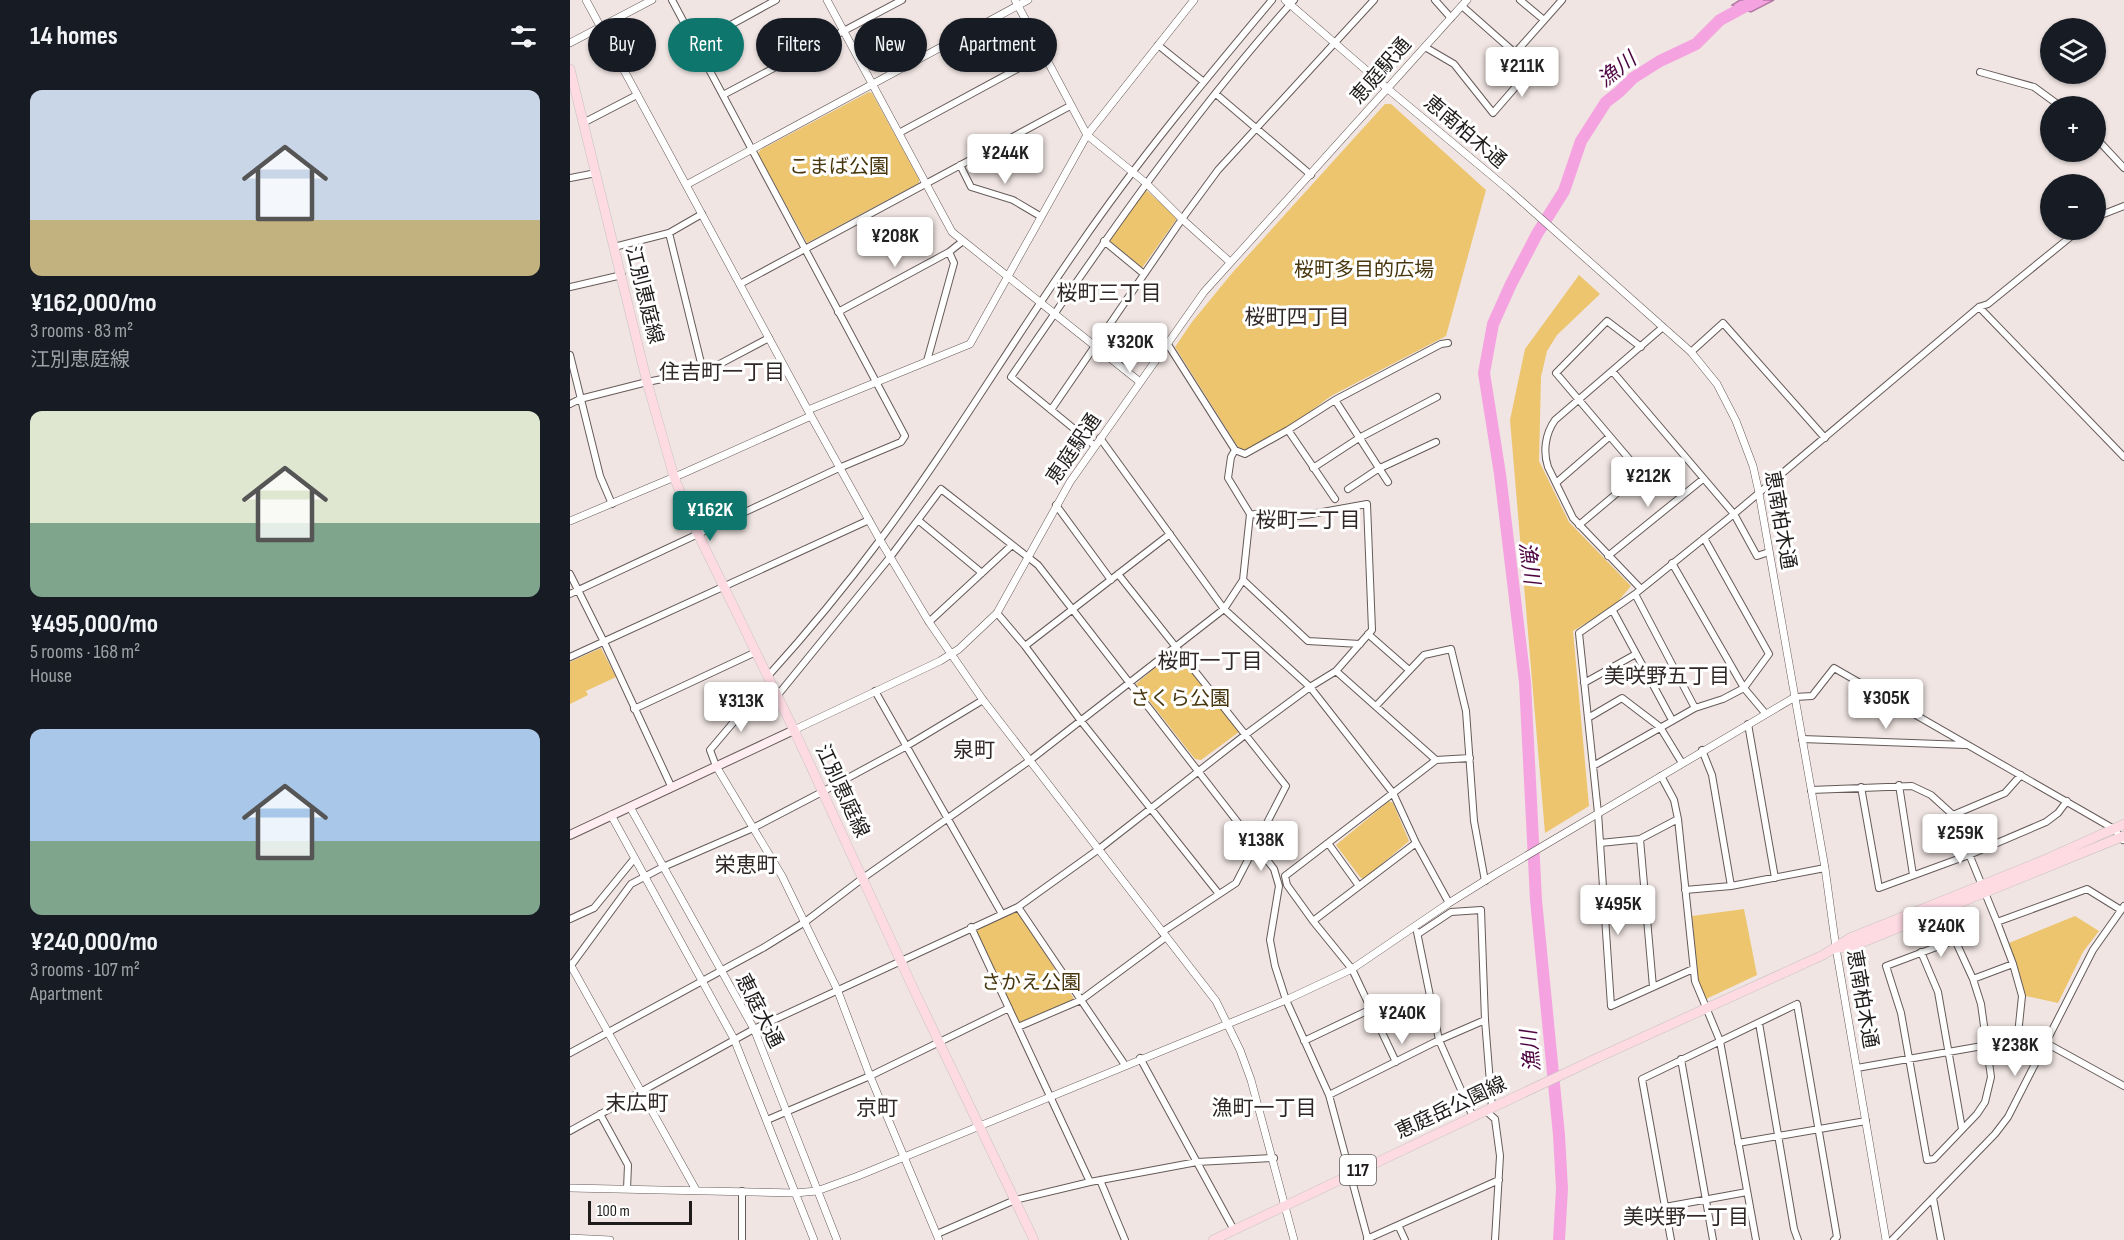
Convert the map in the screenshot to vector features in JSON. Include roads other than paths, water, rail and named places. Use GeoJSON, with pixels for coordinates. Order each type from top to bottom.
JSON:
{"type":"FeatureCollection","features":[{"type":"Feature","properties":{"kind":"main road","name":"江別恵庭線"},"geometry":{"type":"LineString","coordinates":[[570,69],[573,94],[596,172],[647,382],[674,477],[698,534],[794,730],[1034,1240]]}},
{"type":"Feature","properties":{"kind":"main road"},"geometry":{"type":"LineString","coordinates":[[570,835],[794,730]]}},
{"type":"Feature","properties":{"kind":"main road","name":"恵庭岳公園線"},"geometry":{"type":"LineString","coordinates":[[1213,1240],[1351,1173],[1836,948],[1851,947],[1983,890],[2124,824]]}},
{"type":"Feature","properties":{"kind":"main road","name":"恵庭岳公園線"},"geometry":{"type":"LineString","coordinates":[[1983,890],[2123,838]]}},
{"type":"Feature","properties":{"kind":"street"},"geometry":{"type":"LineString","coordinates":[[586,0],[596,18]]}},
{"type":"Feature","properties":{"kind":"street"},"geometry":{"type":"LineString","coordinates":[[619,18],[652,0]]}},
{"type":"Feature","properties":{"kind":"street"},"geometry":{"type":"LineString","coordinates":[[672,0],[682,18]]}},
{"type":"Feature","properties":{"kind":"street"},"geometry":{"type":"LineString","coordinates":[[743,18],[776,0]]}},
{"type":"Feature","properties":{"kind":"street"},"geometry":{"type":"LineString","coordinates":[[828,0],[952,232],[1140,382]]}},
{"type":"Feature","properties":{"kind":"street"},"geometry":{"type":"LineString","coordinates":[[723,95],[902,0]]}},
{"type":"Feature","properties":{"kind":"street"},"geometry":{"type":"LineString","coordinates":[[686,185],[873,85],[1016,3],[1028,0]]}},
{"type":"Feature","properties":{"kind":"street"},"geometry":{"type":"LineString","coordinates":[[570,521],[674,477],[877,381],[970,344],[1087,135],[1194,0]]}},
{"type":"Feature","properties":{"kind":"street"},"geometry":{"type":"LineString","coordinates":[[768,676],[806,634],[880,540],[1132,171],[1272,0]]}},
{"type":"Feature","properties":{"kind":"street"},"geometry":{"type":"LineString","coordinates":[[1051,410],[1218,170],[1374,0]]}},
{"type":"Feature","properties":{"kind":"street"},"geometry":{"type":"LineString","coordinates":[[1435,0],[1451,18]]}},
{"type":"Feature","properties":{"kind":"street"},"geometry":{"type":"LineString","coordinates":[[1520,0],[1544,20]]}},
{"type":"Feature","properties":{"kind":"street"},"geometry":{"type":"LineString","coordinates":[[1516,52],[1562,0]]}},
{"type":"Feature","properties":{"kind":"street"},"geometry":{"type":"LineString","coordinates":[[1095,446],[1011,377],[1104,241],[1172,147],[1289,2]]}},
{"type":"Feature","properties":{"kind":"street","name":"恵南柏木通"},"geometry":{"type":"LineString","coordinates":[[1289,2],[1335,44],[1509,190],[1691,352],[1717,384],[1736,420],[1753,466],[1759,493],[1825,868],[1836,948],[1886,1240]]}},
{"type":"Feature","properties":{"kind":"street"},"geometry":{"type":"LineString","coordinates":[[1016,3],[1024,18]]}},
{"type":"Feature","properties":{"kind":"street"},"geometry":{"type":"LineString","coordinates":[[1425,47],[1454,64],[1493,112],[1532,68],[1464,3]]}},
{"type":"Feature","properties":{"kind":"street","name":"恵庭駅通"},"geometry":{"type":"LineString","coordinates":[[794,730],[951,655],[997,613],[1056,505],[1100,438],[1204,292],[1464,3]]}},
{"type":"Feature","properties":{"kind":"street"},"geometry":{"type":"LineString","coordinates":[[570,43],[588,34]]}},
{"type":"Feature","properties":{"kind":"street"},"geometry":{"type":"LineString","coordinates":[[1158,45],[1204,82]]}},
{"type":"Feature","properties":{"kind":"street"},"geometry":{"type":"LineString","coordinates":[[625,72],[839,468],[929,622],[983,700],[1216,1001],[1240,1050],[1251,1080],[1274,1158],[1294,1240]]}},
{"type":"Feature","properties":{"kind":"street"},"geometry":{"type":"LineString","coordinates":[[570,594],[839,468],[901,442],[905,436],[711,72]]}},
{"type":"Feature","properties":{"kind":"street"},"geometry":{"type":"LineString","coordinates":[[899,133],[1012,72]]}},
{"type":"Feature","properties":{"kind":"street"},"geometry":{"type":"LineString","coordinates":[[1052,72],[1087,135],[1146,183],[1230,262]]}},
{"type":"Feature","properties":{"kind":"street"},"geometry":{"type":"LineString","coordinates":[[1980,72],[2034,87],[2046,96]]}},
{"type":"Feature","properties":{"kind":"street"},"geometry":{"type":"LineString","coordinates":[[1216,94],[1311,175]]}},
{"type":"Feature","properties":{"kind":"street"},"geometry":{"type":"LineString","coordinates":[[583,123],[637,95]]}},
{"type":"Feature","properties":{"kind":"street"},"geometry":{"type":"LineString","coordinates":[[740,284],[1070,106]]}},
{"type":"Feature","properties":{"kind":"street"},"geometry":{"type":"LineString","coordinates":[[2106,149],[2124,168]]}},
{"type":"Feature","properties":{"kind":"street"},"geometry":{"type":"LineString","coordinates":[[960,165],[971,187],[1013,200],[1040,216]]}},
{"type":"Feature","properties":{"kind":"street"},"geometry":{"type":"LineString","coordinates":[[570,178],[596,172]]}},
{"type":"Feature","properties":{"kind":"street"},"geometry":{"type":"LineString","coordinates":[[2106,213],[2124,206]]}},
{"type":"Feature","properties":{"kind":"street"},"geometry":{"type":"LineString","coordinates":[[614,246],[669,233],[702,214]]}},
{"type":"Feature","properties":{"kind":"street"},"geometry":{"type":"LineString","coordinates":[[669,233],[703,371]]}},
{"type":"Feature","properties":{"kind":"street"},"geometry":{"type":"LineString","coordinates":[[1693,969],[1611,1006],[1598,813],[1579,633],[1635,594],[1734,514],[1979,307],[1988,304],[2067,240]]}},
{"type":"Feature","properties":{"kind":"street"},"geometry":{"type":"LineString","coordinates":[[838,312],[949,252],[963,241]]}},
{"type":"Feature","properties":{"kind":"street"},"geometry":{"type":"LineString","coordinates":[[1104,241],[1144,274]]}},
{"type":"Feature","properties":{"kind":"street"},"geometry":{"type":"LineString","coordinates":[[927,361],[954,263],[949,252]]}},
{"type":"Feature","properties":{"kind":"street"},"geometry":{"type":"LineString","coordinates":[[570,287],[622,275]]}},
{"type":"Feature","properties":{"kind":"street"},"geometry":{"type":"LineString","coordinates":[[1979,307],[2124,457]]}},
{"type":"Feature","properties":{"kind":"street"},"geometry":{"type":"LineString","coordinates":[[1579,525],[1641,473],[1556,373],[1607,321],[1641,347]]}},
{"type":"Feature","properties":{"kind":"street"},"geometry":{"type":"LineString","coordinates":[[1691,352],[1723,323],[1825,438]]}},
{"type":"Feature","properties":{"kind":"street"},"geometry":{"type":"LineString","coordinates":[[1641,589],[1573,518],[1546,459],[1548,435],[1555,420],[1663,327]]}},
{"type":"Feature","properties":{"kind":"street"},"geometry":{"type":"LineString","coordinates":[[570,404],[580,399],[647,382],[703,371],[769,338]]}},
{"type":"Feature","properties":{"kind":"street"},"geometry":{"type":"LineString","coordinates":[[1167,343],[1235,450],[1245,454],[1335,400],[1441,344],[1448,343]]}},
{"type":"Feature","properties":{"kind":"street"},"geometry":{"type":"LineString","coordinates":[[570,355],[600,476],[612,504]]}},
{"type":"Feature","properties":{"kind":"street"},"geometry":{"type":"LineString","coordinates":[[1613,372],[1734,514],[1756,556],[1769,552]]}},
{"type":"Feature","properties":{"kind":"street"},"geometry":{"type":"LineString","coordinates":[[1313,468],[1359,438],[1437,397]]}},
{"type":"Feature","properties":{"kind":"street"},"geometry":{"type":"LineString","coordinates":[[1335,400],[1388,482]]}},
{"type":"Feature","properties":{"kind":"street"},"geometry":{"type":"LineString","coordinates":[[1288,430],[1335,499]]}},
{"type":"Feature","properties":{"kind":"street"},"geometry":{"type":"LineString","coordinates":[[1556,483],[1609,437]]}},
{"type":"Feature","properties":{"kind":"street"},"geometry":{"type":"LineString","coordinates":[[1100,438],[1224,609],[1310,687],[1393,793],[1416,843],[1449,903]]}},
{"type":"Feature","properties":{"kind":"street"},"geometry":{"type":"LineString","coordinates":[[1348,489],[1378,469],[1436,442]]}},
{"type":"Feature","properties":{"kind":"street"},"geometry":{"type":"LineString","coordinates":[[570,1053],[703,982],[805,922],[1029,760],[1224,609],[1243,579],[1250,514],[1228,478],[1231,457],[1235,450]]}},
{"type":"Feature","properties":{"kind":"street"},"geometry":{"type":"LineString","coordinates":[[1608,556],[1703,478]]}},
{"type":"Feature","properties":{"kind":"street"},"geometry":{"type":"LineString","coordinates":[[777,696],[891,556],[941,489],[1038,565],[1256,844],[1278,877],[1277,901],[1270,940],[1275,966],[1286,1000],[1329,1095],[1368,1240],[1499,1180]]}},
{"type":"Feature","properties":{"kind":"street"},"geometry":{"type":"LineString","coordinates":[[570,1131],[754,1029],[1018,907],[1099,849],[1245,735],[1310,687],[1336,671],[1372,630],[1367,504],[1299,516],[1250,514]]}},
{"type":"Feature","properties":{"kind":"street"},"geometry":{"type":"LineString","coordinates":[[1056,505],[1111,579]]}},
{"type":"Feature","properties":{"kind":"street"},"geometry":{"type":"LineString","coordinates":[[570,657],[869,520]]}},
{"type":"Feature","properties":{"kind":"street"},"geometry":{"type":"LineString","coordinates":[[918,520],[982,573]]}},
{"type":"Feature","properties":{"kind":"street"},"geometry":{"type":"LineString","coordinates":[[1025,646],[1170,534]]}},
{"type":"Feature","properties":{"kind":"street"},"geometry":{"type":"LineString","coordinates":[[1593,766],[1695,708],[1723,699],[1744,688],[1769,654],[1704,537]]}},
{"type":"Feature","properties":{"kind":"street"},"geometry":{"type":"LineString","coordinates":[[929,622],[1012,545]]}},
{"type":"Feature","properties":{"kind":"street"},"geometry":{"type":"LineString","coordinates":[[1672,563],[1744,688],[1765,713]]}},
{"type":"Feature","properties":{"kind":"street"},"geometry":{"type":"LineString","coordinates":[[570,574],[671,786]]}},
{"type":"Feature","properties":{"kind":"street"},"geometry":{"type":"LineString","coordinates":[[1018,1027],[1081,1000],[1164,934],[1236,883],[1286,786],[1118,574]]}},
{"type":"Feature","properties":{"kind":"street"},"geometry":{"type":"LineString","coordinates":[[1243,579],[1308,642],[1360,644]]}},
{"type":"Feature","properties":{"kind":"street"},"geometry":{"type":"LineString","coordinates":[[1635,594],[1695,708]]}},
{"type":"Feature","properties":{"kind":"street"},"geometry":{"type":"LineString","coordinates":[[1613,611],[1672,720]]}},
{"type":"Feature","properties":{"kind":"street"},"geometry":{"type":"LineString","coordinates":[[997,613],[1219,894]]}},
{"type":"Feature","properties":{"kind":"street"},"geometry":{"type":"LineString","coordinates":[[1368,634],[1409,670]]}},
{"type":"Feature","properties":{"kind":"street"},"geometry":{"type":"LineString","coordinates":[[1376,706],[1424,655],[1451,649],[1466,711],[1474,821],[1485,881]]}},
{"type":"Feature","properties":{"kind":"street"},"geometry":{"type":"LineString","coordinates":[[634,709],[756,652]]}},
{"type":"Feature","properties":{"kind":"street"},"geometry":{"type":"LineString","coordinates":[[1584,683],[1636,654]]}},
{"type":"Feature","properties":{"kind":"street"},"geometry":{"type":"LineString","coordinates":[[570,1188],[795,1193],[817,1191],[1228,1024],[1352,969],[1449,903],[1702,750],[1795,697],[1812,696],[1834,668],[2067,801],[2114,829],[2123,838]]}},
{"type":"Feature","properties":{"kind":"street"},"geometry":{"type":"LineString","coordinates":[[1336,671],[1436,760]]}},
{"type":"Feature","properties":{"kind":"street"},"geometry":{"type":"LineString","coordinates":[[875,691],[1002,914]]}},
{"type":"Feature","properties":{"kind":"street"},"geometry":{"type":"LineString","coordinates":[[754,698],[710,750],[716,766],[782,876],[837,989],[870,1076],[938,1237],[1015,1200],[1090,1182],[1197,1162],[1274,1158]]}},
{"type":"Feature","properties":{"kind":"street"},"geometry":{"type":"LineString","coordinates":[[1588,718],[1622,698],[1660,727],[1682,763]]}},
{"type":"Feature","properties":{"kind":"street"},"geometry":{"type":"LineString","coordinates":[[696,1190],[570,965],[631,884],[663,867],[753,828],[822,792],[905,747],[983,700]]}},
{"type":"Feature","properties":{"kind":"street"},"geometry":{"type":"LineString","coordinates":[[1748,724],[1775,878]]}},
{"type":"Feature","properties":{"kind":"street"},"geometry":{"type":"LineString","coordinates":[[1802,739],[1970,745]]}},
{"type":"Feature","properties":{"kind":"street"},"geometry":{"type":"LineString","coordinates":[[1702,750],[1713,775],[1731,886]]}},
{"type":"Feature","properties":{"kind":"street"},"geometry":{"type":"LineString","coordinates":[[1396,1062],[1352,969],[1287,885],[1285,876],[1436,760],[1470,758]]}},
{"type":"Feature","properties":{"kind":"street"},"geometry":{"type":"LineString","coordinates":[[1953,815],[2006,793],[2021,775]]}},
{"type":"Feature","properties":{"kind":"street"},"geometry":{"type":"LineString","coordinates":[[1661,776],[1674,800],[1678,819],[1695,981],[1720,1041],[1756,1240]]}},
{"type":"Feature","properties":{"kind":"street"},"geometry":{"type":"LineString","coordinates":[[1899,785],[1914,875]]}},
{"type":"Feature","properties":{"kind":"street"},"geometry":{"type":"LineString","coordinates":[[1811,790],[1912,786],[1940,801],[1953,815],[1997,922],[2022,996],[2017,1044]]}},
{"type":"Feature","properties":{"kind":"street"},"geometry":{"type":"LineString","coordinates":[[1861,787],[1880,888],[1969,855],[2046,822],[2058,813],[2067,801]]}},
{"type":"Feature","properties":{"kind":"street","name":"恵庭大通"},"geometry":{"type":"LineString","coordinates":[[630,807],[754,1029],[837,1240]]}},
{"type":"Feature","properties":{"kind":"street","name":"恵庭大通"},"geometry":{"type":"LineString","coordinates":[[611,815],[734,1039],[814,1240]]}},
{"type":"Feature","properties":{"kind":"street"},"geometry":{"type":"LineString","coordinates":[[1600,843],[1640,839],[1678,819]]}},
{"type":"Feature","properties":{"kind":"street"},"geometry":{"type":"LineString","coordinates":[[1640,839],[1653,987]]}},
{"type":"Feature","properties":{"kind":"street"},"geometry":{"type":"LineString","coordinates":[[1328,843],[1359,886]]}},
{"type":"Feature","properties":{"kind":"street"},"geometry":{"type":"LineString","coordinates":[[1313,921],[1416,843]]}},
{"type":"Feature","properties":{"kind":"street"},"geometry":{"type":"LineString","coordinates":[[570,919],[594,908],[634,859]]}},
{"type":"Feature","properties":{"kind":"street"},"geometry":{"type":"LineString","coordinates":[[1685,890],[1731,886],[1825,868]]}},
{"type":"Feature","properties":{"kind":"street"},"geometry":{"type":"LineString","coordinates":[[1892,1240],[1995,1134],[2008,1116],[2092,950],[2122,908],[2087,889],[1997,922]]}},
{"type":"Feature","properties":{"kind":"street"},"geometry":{"type":"LineString","coordinates":[[1018,907],[1125,1065]]}},
{"type":"Feature","properties":{"kind":"street"},"geometry":{"type":"LineString","coordinates":[[1418,934],[1451,912],[1480,910],[1489,1110],[1495,1119],[1500,1156],[1495,1240]]}},
{"type":"Feature","properties":{"kind":"street"},"geometry":{"type":"LineString","coordinates":[[1415,926],[1439,1040],[1473,1118]]}},
{"type":"Feature","properties":{"kind":"street"},"geometry":{"type":"LineString","coordinates":[[971,927],[1090,1182]]}},
{"type":"Feature","properties":{"kind":"street"},"geometry":{"type":"LineString","coordinates":[[1955,940],[1973,979],[1981,1004],[1991,1077],[1985,1102],[1977,1114],[1934,1159],[1927,1160],[1901,1013],[1886,966],[1921,952],[1955,940]]}},
{"type":"Feature","properties":{"kind":"street"},"geometry":{"type":"LineString","coordinates":[[1921,952],[1938,992],[1962,1129]]}},
{"type":"Feature","properties":{"kind":"street"},"geometry":{"type":"LineString","coordinates":[[1973,979],[2013,964]]}},
{"type":"Feature","properties":{"kind":"street"},"geometry":{"type":"LineString","coordinates":[[1671,1240],[1642,1079],[1797,1004],[1837,1237],[1834,1240]]}},
{"type":"Feature","properties":{"kind":"street"},"geometry":{"type":"LineString","coordinates":[[767,1120],[870,1076],[1009,1008]]}},
{"type":"Feature","properties":{"kind":"street"},"geometry":{"type":"LineString","coordinates":[[1304,1041],[1371,1009]]}},
{"type":"Feature","properties":{"kind":"street"},"geometry":{"type":"LineString","coordinates":[[1329,1095],[1439,1040],[1485,1020]]}},
{"type":"Feature","properties":{"kind":"street"},"geometry":{"type":"LineString","coordinates":[[1759,1023],[1794,1229],[1798,1240]]}},
{"type":"Feature","properties":{"kind":"street"},"geometry":{"type":"LineString","coordinates":[[2046,1043],[2124,1086]]}},
{"type":"Feature","properties":{"kind":"street"},"geometry":{"type":"LineString","coordinates":[[1857,1068],[1988,1045],[2017,1044],[2041,1053]]}},
{"type":"Feature","properties":{"kind":"street"},"geometry":{"type":"LineString","coordinates":[[1140,1058],[1234,1230]]}},
{"type":"Feature","properties":{"kind":"street"},"geometry":{"type":"LineString","coordinates":[[1681,1059],[1713,1240]]}},
{"type":"Feature","properties":{"kind":"street"},"geometry":{"type":"LineString","coordinates":[[600,1114],[627,1165],[627,1189]]}},
{"type":"Feature","properties":{"kind":"street"},"geometry":{"type":"LineString","coordinates":[[1738,1143],[1866,1121]]}},
{"type":"Feature","properties":{"kind":"street"},"geometry":{"type":"LineString","coordinates":[[1100,1180],[1125,1240]]}},
{"type":"Feature","properties":{"kind":"street"},"geometry":{"type":"LineString","coordinates":[[742,1191],[742,1240]]}},
{"type":"Feature","properties":{"kind":"street"},"geometry":{"type":"LineString","coordinates":[[1665,1207],[1747,1192]]}},
{"type":"Feature","properties":{"kind":"street"},"geometry":{"type":"LineString","coordinates":[[1933,1198],[1941,1240]]}},
{"type":"Feature","properties":{"kind":"street"},"geometry":{"type":"LineString","coordinates":[[1399,1227],[1405,1240]]}},
{"type":"Feature","properties":{"kind":"street"},"geometry":{"type":"LineString","coordinates":[[570,1238],[610,1240]]}},
{"type":"Feature","properties":{"kind":"waterway","name":"漁川"},"geometry":{"type":"LineString","coordinates":[[1559,1240],[1562,1189],[1559,1135],[1536,900],[1525,682],[1500,474],[1484,373],[1493,324],[1511,284],[1537,234],[1564,191],[1581,141],[1606,102],[1633,78],[1660,61],[1696,44],[1720,20],[1757,0]]}},
{"type":"Feature","properties":{"kind":"district","name":"桜町三丁目"},"geometry":{"type":"Point","coordinates":[1109,293]}},
{"type":"Feature","properties":{"kind":"district","name":"桜町四丁目"},"geometry":{"type":"Point","coordinates":[1297,317]}},
{"type":"Feature","properties":{"kind":"district","name":"住吉町一丁目"},"geometry":{"type":"Point","coordinates":[722,372]}},
{"type":"Feature","properties":{"kind":"district","name":"桜町二丁目"},"geometry":{"type":"Point","coordinates":[1308,520]}},
{"type":"Feature","properties":{"kind":"district","name":"桜町一丁目"},"geometry":{"type":"Point","coordinates":[1210,661]}},
{"type":"Feature","properties":{"kind":"district","name":"美咲野五丁目"},"geometry":{"type":"Point","coordinates":[1667,676]}},
{"type":"Feature","properties":{"kind":"district","name":"泉町"},"geometry":{"type":"Point","coordinates":[974,750]}},
{"type":"Feature","properties":{"kind":"district","name":"栄恵町"},"geometry":{"type":"Point","coordinates":[746,865]}},
{"type":"Feature","properties":{"kind":"district","name":"末広町"},"geometry":{"type":"Point","coordinates":[637,1103]}},
{"type":"Feature","properties":{"kind":"district","name":"京町"},"geometry":{"type":"Point","coordinates":[877,1108]}},
{"type":"Feature","properties":{"kind":"district","name":"漁町一丁目"},"geometry":{"type":"Point","coordinates":[1264,1108]}},
{"type":"Feature","properties":{"kind":"district","name":"美咲野一丁目"},"geometry":{"type":"Point","coordinates":[1686,1217]}},
{"type":"Feature","properties":{"kind":"park label","name":"こまば公園"},"geometry":{"type":"Point","coordinates":[839,167]}},
{"type":"Feature","properties":{"kind":"park label","name":"桜町多目的広場"},"geometry":{"type":"Point","coordinates":[1364,270]}},
{"type":"Feature","properties":{"kind":"park label","name":"さくら公園"},"geometry":{"type":"Point","coordinates":[1180,699]}},
{"type":"Feature","properties":{"kind":"park label","name":"さかえ公園"},"geometry":{"type":"Point","coordinates":[1031,983]}}]}
